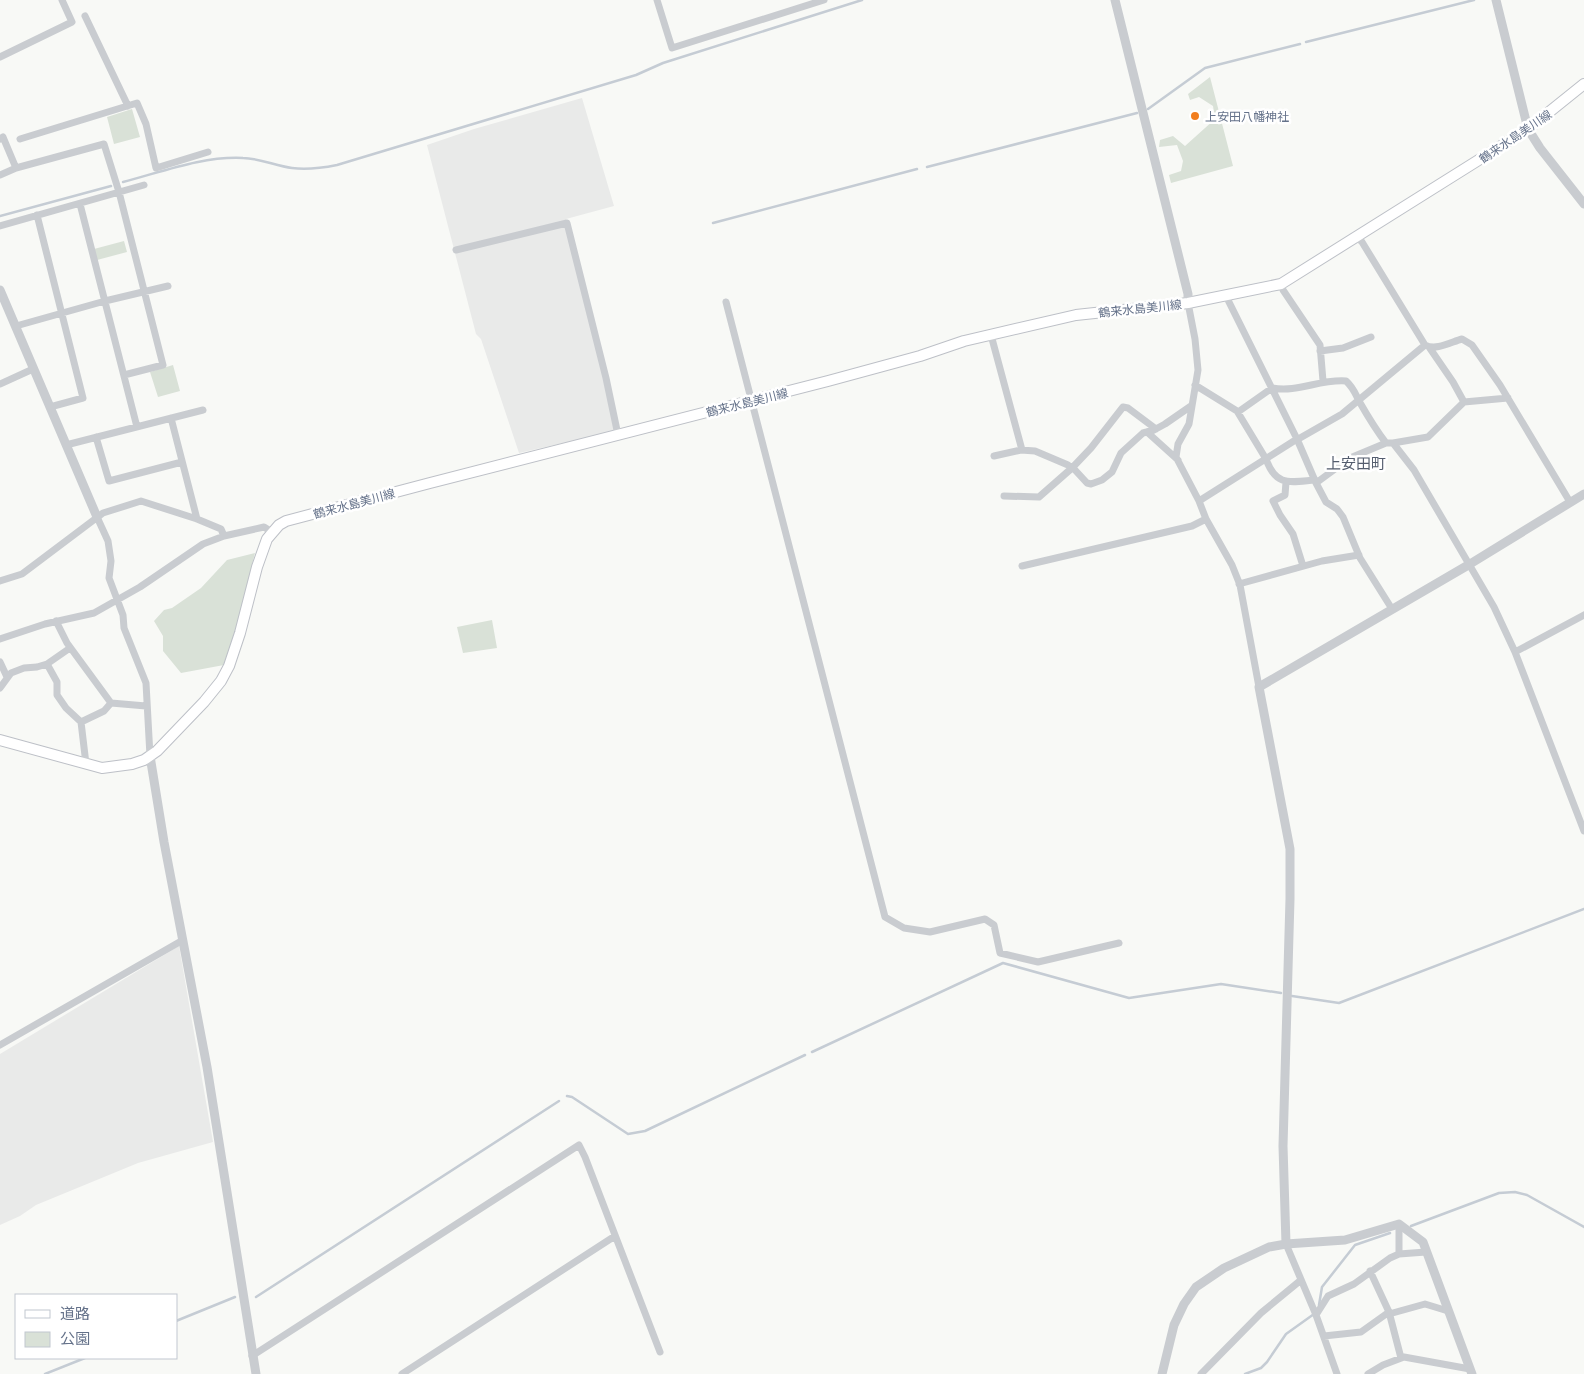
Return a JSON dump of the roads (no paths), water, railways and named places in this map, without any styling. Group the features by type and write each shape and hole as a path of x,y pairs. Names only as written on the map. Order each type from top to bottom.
{"main road":[{"name":"鶴来水島美川線","path":"272,532 279,525 305,516 751,401 920,356 964,341 1076,315 1188,303 1281,284 1528,129 1584,84"},
{"path":"0,740 102,768 132,764 150,756 197,709 221,681 229,666 240,633 267,538 272,532"}],"street":[{"path":"0,57 72,22 62,0"},
{"path":"657,0 672,48 824,0"},
{"path":"1115,0 1173,228 1188,294 1195,339 1198,370 1189,424 1178,444 1176,457 1232,565 1239,584 1290,849 1283,1146 1286,1244 1316,1315 1337,1374"},
{"path":"1496,0 1528,129 1540,148 1584,204"},
{"path":"85,16 128,106"},
{"path":"20,139 137,103 146,124 156,168 208,152"},
{"path":"0,139 3,137 16,168"},
{"path":"0,175 16,168 104,144 119,192 163,365 124,375"},
{"path":"0,226 144,186"},
{"path":"80,204 137,426"},
{"path":"37,216 83,398 50,407"},
{"path":"456,250 567,223 606,378 618,435"},
{"path":"1357,237 1362,242 1427,346 1453,382 1464,402"},
{"path":"1281,284 1283,290 1320,346 1323,381"},
{"path":"16,326 168,286"},
{"path":"0,290 108,541 111,561 109,578 123,615 124,628 146,683 150,756 208,1074 256,1374"},
{"path":"1226,296 1297,439 1315,482 1326,502 1337,509 1343,517 1359,556 1392,609"},
{"path":"726,302 885,917 904,928 930,932 985,919 994,925 1000,953 1038,962 1119,943"},
{"path":"991,335 1022,450"},
{"path":"1320,351 1343,348 1371,337"},
{"path":"1199,501 1297,439 1342,414 1358,399 1427,346 1439,346 1462,339 1472,345 1508,398 1570,502"},
{"path":"0,382 33,369"},
{"path":"1238,412 1272,388 1282,390 1295,389 1333,380 1346,381 1354,388 1358,399 1390,443 1414,470 1494,607 1515,652 1584,831"},
{"path":"1195,385 1238,412 1273,473 1281,481 1286,482 1315,482 1350,458 1390,443 1428,437 1464,402 1508,398"},
{"path":"994,456 1022,450 1035,451 1072,468 1087,483 1091,484 1102,480 1112,472 1121,454 1143,433 1156,429 1192,406"},
{"path":"1004,496 1039,497 1072,468 1095,443 1123,407 1128,408 1156,429"},
{"path":"66,445 203,410"},
{"path":"171,418 197,519"},
{"path":"1147,432 1178,460"},
{"path":"96,437 109,481 182,462"},
{"path":"1286,482 1285,495 1273,501 1293,534 1303,566"},
{"path":"1259,687 1470,564 1584,494"},
{"path":"0,581 22,574 103,513 141,501 197,519 221,529 224,536"},
{"path":"1022,566 1192,526 1206,518"},
{"path":"0,639 56,621 94,613 175,565 203,544 224,536 264,527 272,532"},
{"path":"1239,584 1322,561 1359,556"},
{"path":"1515,652 1584,615"},
{"path":"56,621 70,648 111,703 146,706"},
{"path":"0,688 7,677 24,668 47,664 70,648"},
{"path":"0,662 7,677"},
{"path":"47,664 57,682 57,695 66,708 81,722 86,764"},
{"path":"81,722 104,711 111,703"},
{"path":"0,1045 183,940"},
{"path":"252,1356 579,1145 660,1352"},
{"path":"1162,1374 1174,1325 1184,1304 1196,1287 1224,1268 1270,1247 1286,1244 1345,1240 1399,1224"},
{"path":"1399,1224 1423,1242 1471,1372"},
{"path":"1399,1224 1399,1254"},
{"path":"402,1374 615,1236"},
{"path":"1316,1315 1328,1296 1354,1284 1390,1258 1399,1254 1426,1252"},
{"path":"1370,1271 1389,1313 1401,1358"},
{"path":"1201,1374 1261,1313 1301,1280"},
{"path":"1324,1336 1361,1332 1389,1313 1425,1304 1448,1311"},
{"path":"1368,1374 1383,1365 1404,1357 1471,1372"}],"waterway":[{"path":"123,182 197,162 228,158 249,158 298,169 337,165 636,75 663,63 862,0"},
{"path":"1306,42 1474,0"},
{"path":"1148,109 1205,68 1300,44"},
{"path":"927,167 1137,113"},
{"path":"713,223 917,169"},
{"path":"0,216 111,186"},
{"path":"1292,996 1339,1003 1584,909"},
{"path":"812,1052 1003,963 1129,998 1221,984 1281,993"},
{"path":"567,1096 572,1097 628,1134 645,1131 805,1055"},
{"path":"256,1297 559,1101"},
{"path":"1411,1226 1499,1193 1515,1192 1527,1195 1584,1227"},
{"path":"1319,1305 1322,1287 1355,1245 1390,1233"},
{"path":"178,1320 235,1297"},
{"path":"1245,1374 1261,1368 1286,1334 1314,1314"},
{"path":"45,1374 82,1359"}],"place":[{"name":"上安田八幡神社","path":"1195,116"}],"district":[{"name":"上安田町","path":"1356,463"}]}
